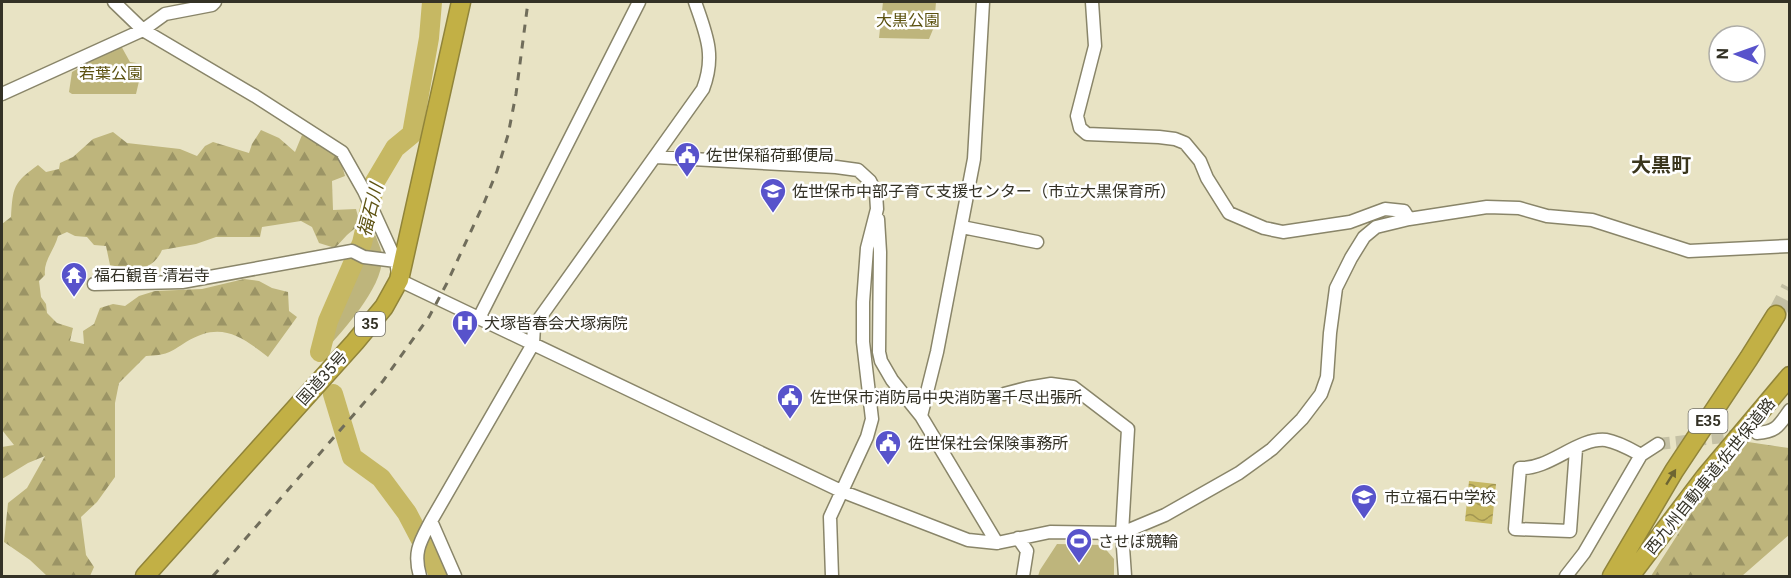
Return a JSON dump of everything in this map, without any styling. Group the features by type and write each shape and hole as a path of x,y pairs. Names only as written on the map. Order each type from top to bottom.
{"highway":[{"name":"国道35号","path":"145,576 355,342 384,307 399,280 461,2"},
{"name":"西九州自動車道;佐世保道路","path":"1612,576 1674,471 1776,315"},
{"name":"西九州自動車道;佐世保道路","path":"1630,576 1705,477 1790,376"},
{"path":"1597,576 1640,526"},
{"path":"1640,576 1658,540"}],"street":[{"path":"114,2 143,30 255,96 342,152 364,191 396,261 399,280 841,491 968,540 997,543 1050,532 1122,533 1165,515 1239,473 1272,449 1302,419 1321,394 1327,377 1329,333 1336,288 1364,237 1377,227 1409,219 1487,207 1519,208 1547,216 1592,220 1689,251 1790,246"},
{"path":"2,94 143,30 165,14 212,5 215,2"},
{"path":"479,318 639,2"},
{"path":"420,576 416,565 417,548 430,521 532,344 534,326 703,90 709,75 710,49 695,2"},
{"path":"921,416 937,352 974,159 983,2"},
{"path":"1092,2 1095,46 1077,116 1080,128 1087,134 1159,137 1185,143 1200,161 1207,178 1229,213 1264,228 1283,232 1341,224 1385,209 1404,211 1409,219"},
{"path":"656,157 836,167 858,170 870,181 876,193 880,252 879,352 881,361 892,380 921,416 997,543"},
{"path":"832,576 830,517 867,437 872,419 863,342 863,302 867,248 877,209"},
{"path":"962,227 1037,243"},
{"path":"94,284 182,282 352,251 364,257 396,261"},
{"path":"1004,394 1051,384 1073,387 1128,429 1122,533 1125,576"},
{"path":"1757,433 1777,428 1790,410"},
{"path":"1576,449 1570,531 1515,529 1520,468 1537,466 1590,442 1604,440 1619,444 1641,455"},
{"path":"1566,576 1584,553 1641,455 1658,444"},
{"path":"430,521 455,576"},
{"path":"1018,538 1027,551 1023,576"}],"green space":[{"name":"大黒公園","path":"883,2 936,2 934,27 929,39 879,38"},
{"name":"若葉公園","path":"120,44 130,62 143,64 136,94 72,94 69,92 72,72"},
{"path":"261,130 279,138 295,152 302,135 314,139 339,155 345,176 332,181 333,210 356,209 360,224 335,248 319,243 312,227 301,221 262,227 260,237 216,237 196,244 162,250 153,263 133,269 110,265 106,246 94,245 87,237 75,236 67,232 58,236 47,260 45,275 39,281 41,297 46,304 47,313 57,323 73,328 70,341 84,344 83,331 94,324 100,308 113,304 125,306 139,296 155,291 202,289 244,279 259,281 272,288 288,292 289,311 297,317 268,357 239,337 229,333 209,332 168,353 146,356 119,383 115,403 115,477 97,502 81,517 86,555 94,567 90,576 47,576 30,560 4,542 8,503 27,488 45,456 28,463 2,479 2,447 14,445 2,430 2,224 11,217 16,186 38,165 46,172 59,169 60,163 73,157 93,139 113,132 127,143 180,149 197,156 205,146 213,142 249,153"},
{"path":"371,231 376,236 382,254 381,268 376,281 361,307 324,352 321,348"},
{"path":"1748,442 1789,448 1789,535 1742,576 1651,576 1694,509"},
{"name":"させぼ競輪","path":"1057,544 1102,545 1114,559 1114,576 1038,576"}],"water":[{"path":"1469,481 1496,484 1492,524 1465,521"}],"waterway":[{"name":"福石川","path":"320,352 328,321 362,243 372,200 373,185 395,148 412,134 429,38 432,2"},
{"name":"福石川","path":"333,394 352,457 381,478 407,513 440,576"}],"tunnel":[{"path":"1776,315 1790,288"},
{"path":"1658,444 1743,435"}],"railway":[{"path":"213,576 383,381 429,317 447,283 497,171 508,135 516,94 528,2"}],"place":[{"name":"佐世保稲荷郵便局","path":"687,178"},
{"name":"佐世保市中部子育て支援センター（市立大黒保育所）","path":"773,214"},
{"name":"福石観音 清岩寺","path":"74,298"},
{"name":"犬塚皆春会犬塚病院","path":"465,346"},
{"name":"佐世保市消防局中央消防署千尽出張所","path":"790,420"},
{"name":"佐世保社会保険事務所","path":"888,466"},
{"name":"市立福石中学校","path":"1364,520"},
{"name":"させぼ競輪","path":"1079,564"}],"district":[{"name":"大黒町","path":"1661,165"}]}
